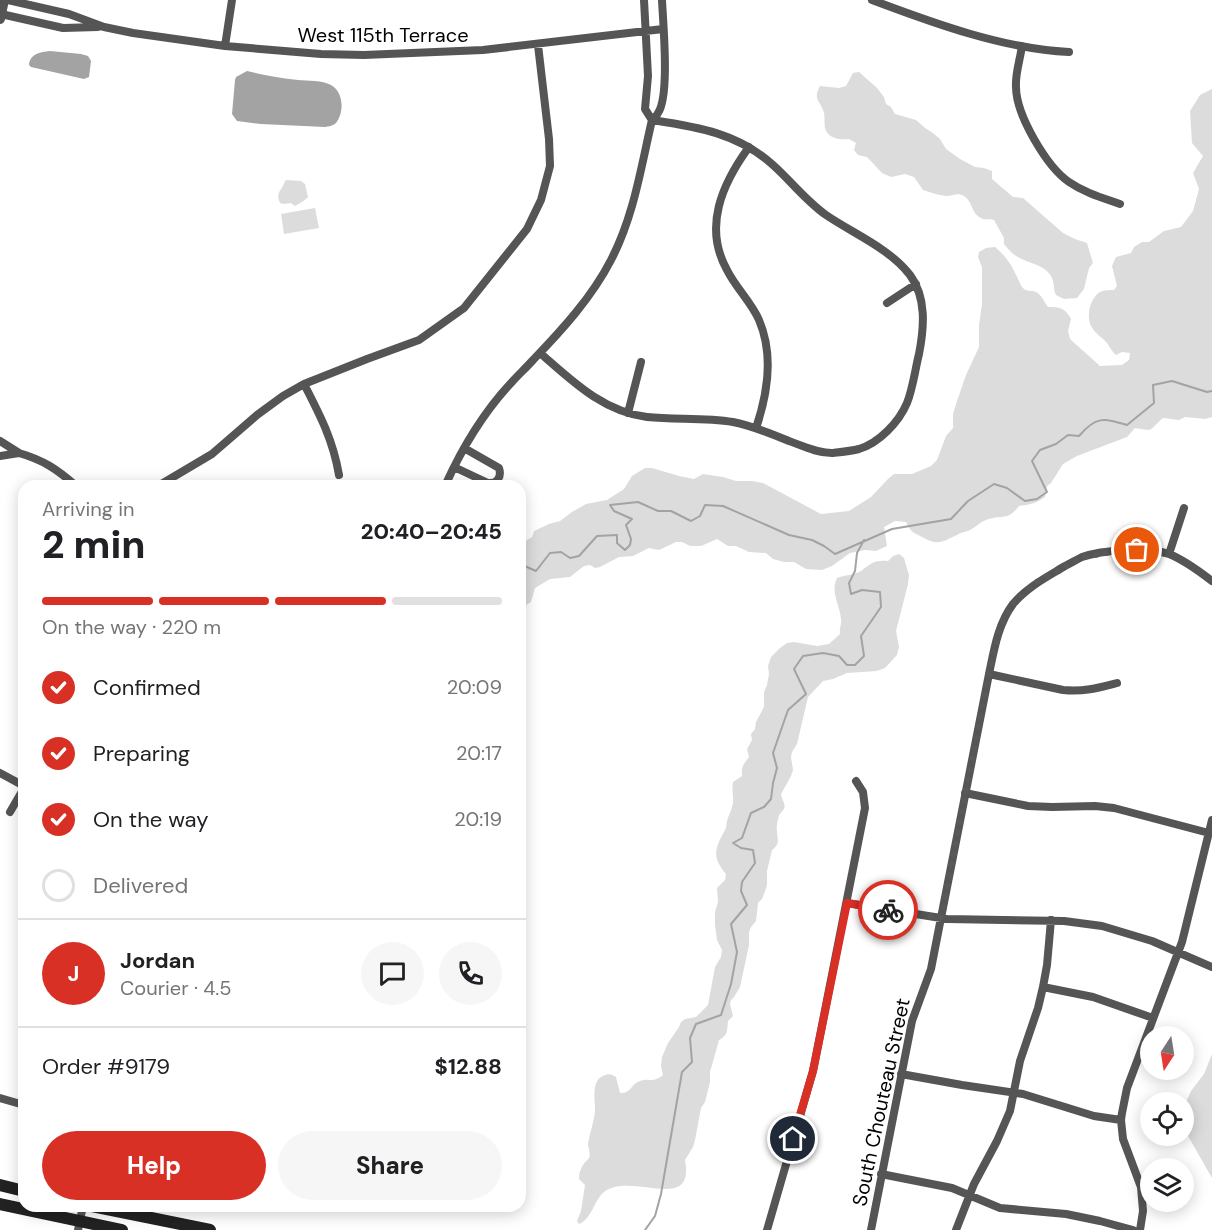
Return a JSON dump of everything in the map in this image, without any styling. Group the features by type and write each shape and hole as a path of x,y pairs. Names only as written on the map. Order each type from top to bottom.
{"main road":[{"path":"0,1185 18,1190"},
{"path":"0,1204 18,1209"},
{"path":"29,1212 79,1226 122,1230"},
{"path":"122,1212 210,1230"}],"street":[{"path":"1,17 6,0"},
{"name":"West 115th Terrace","path":"6,0 69,14 104,27 180,41 297,52 364,55 445,53 538,45 663,29"},
{"path":"225,46 232,0"},
{"path":"540,353 584,391 628,413 656,417 710,418 756,428 805,447 830,453 861,449 877,440 900,416 907,402 923,326 921,301 916,284 902,265 889,254 820,211 772,164 749,147 712,131 652,120 645,109 648,76 645,0"},
{"path":"448,480 487,411 584,302 611,260 630,214 652,120 659,112 663,94 665,69 662,0"},
{"path":"872,0 948,26 1022,46 1069,52"},
{"name":"West 115th Terrace","path":"1,17 63,27 104,27"},
{"path":"178,480 283,396 304,384 419,340 464,308 526,229 541,200 550,166 538,45"},
{"path":"1022,46 1017,74 1017,99 1023,118 1048,161 1061,176 1079,189 1120,204"},
{"path":"749,147 734,169 723,192 718,206 716,225 718,247 726,269 752,306 760,322 768,355 768,383 756,428"},
{"path":"887,303 916,284"},
{"path":"628,413 641,362"},
{"path":"304,384 335,453 339,475"},
{"path":"0,441 18,453 51,466 68,480"},
{"path":"464,448 499,468 501,472 498,480"},
{"path":"0,456 18,453"},
{"path":"454,467 482,480"},
{"path":"1168,554 1184,508"},
{"name":"South Chouteau Street","path":"871,1230 912,1021 931,969 1000,628 1013,604 1037,582 1082,557 1112,552 1152,551 1168,554 1198,570 1212,581"},
{"path":"989,674 1074,691 1091,690 1118,682"},
{"path":"0,773 18,784"},
{"path":"766,1230 813,1071 847,903 865,808 863,792 856,781"},
{"path":"965,793 1038,807 1114,808 1209,833"},
{"path":"10,812 18,798"},
{"path":"1140,1230 1143,1210 1141,1187 1123,1139 1121,1119 1127,1088 1178,953 1212,820"},
{"path":"847,903 941,918 1051,920 1102,926 1152,941 1212,967"},
{"path":"956,1230 974,1184 1010,1111 1020,1061 1043,987 1051,920"},
{"path":"1043,987 1093,997 1153,1018"},
{"path":"901,1074 1026,1094 1094,1116 1121,1119"},
{"path":"0,1098 18,1103"},
{"path":"881,1174 952,1188 1000,1208 1066,1214 1133,1230"}],"shaded area":[{"path":"50,51 88,56 91,61 89,77 84,79 29,65 33,56"},
{"path":"247,71 327,83 338,91 341,100 341,114 334,125 325,127 237,121 232,114 235,80"},
{"path":"859,72 877,88 895,114 916,120 940,139 946,149 960,159 975,167 992,171 992,179 1013,197 1023,198 1063,233 1087,243 1093,263 1089,268 1084,289 1077,298 1064,299 1056,295 1048,272 1012,253 1004,244 1004,238 994,220 978,216 964,196 957,194 946,196 923,190 914,177 905,174 891,177 882,173 867,157 858,155 854,150 856,143 849,139 832,137 827,132 824,113 817,98 820,86 839,88 846,86 853,73"},
{"path":"1212,89 1212,417 1205,419 1185,417 1179,420 1163,418 1149,430 1135,428 1127,437 1077,456 1063,464 1047,486 1045,497 1042,499 1019,506 1007,516 984,521 944,541 927,540 912,531 906,522 895,521 884,527 887,546 876,551 865,550 850,553 822,570 806,569 794,562 773,559 766,553 749,552 736,546 728,546 717,539 701,546 676,542 659,550 649,548 633,556 619,557 600,567 584,566 570,577 550,579 535,588 531,602 526,605 526,541 532,537 534,531 560,521 586,504 607,500 624,489 632,476 645,468 694,479 703,474 736,481 763,483 821,514 849,511 871,497 894,474 912,474 931,466 937,460 946,436 953,428 953,414 957,401 979,347 982,267 978,257 979,252 986,248 995,247 1002,253 1024,289 1038,293 1048,307 1059,308 1067,312 1071,319 1068,331 1070,339 1100,366 1122,365 1129,360 1130,353 1122,352 1116,355 1091,326 1090,308 1094,298 1100,292 1114,290 1117,286 1112,266 1116,257 1131,253 1134,247 1142,242 1149,242 1164,231 1181,227 1193,211 1199,189 1193,173 1203,156 1192,143 1190,111 1200,95"},
{"path":"287,180 301,181 305,184 308,197 295,206 291,203 280,203 278,196"},
{"path":"315,208 319,228 284,234 281,214"},
{"path":"899,554 904,558 909,575 896,631 899,647 897,655 885,668 877,671 847,673 823,681 808,697 797,744 792,752 793,770 781,794 785,807 779,815 778,841 772,850 767,871 767,885 758,903 756,921 749,932 749,945 740,987 730,1004 733,1016 728,1021 726,1034 719,1040 695,1140 685,1160 685,1176 680,1185 671,1189 629,1186 616,1187 604,1192 587,1218 579,1224 577,1221 585,1185 579,1179 579,1175 590,1156 588,1144 595,1111 594,1091 599,1078 608,1074 613,1075 616,1077 620,1093 624,1093 640,1081 659,1078 663,1075 662,1057 681,1022 696,1017 708,1005 715,967 722,950 717,940 715,925 717,888 725,880 726,874 718,862 716,852 733,804 733,782 742,776 742,767 749,757 747,749 752,740 751,734 764,707 764,692 771,657 787,643 817,646 829,644 840,634 841,619 835,593 837,578 859,572 876,562 888,561"},
{"path":"1212,1054 1212,1178 1194,1146 1194,1092 1191,1092 1204,1074"}],"waterway":[{"path":"526,567 536,571 550,553 561,552 570,558 579,556 597,536 617,535 617,543 625,550 630,545 631,539 626,525 632,519 614,511 610,505 638,502 658,511 671,511 691,521 700,516 705,505 723,506 789,535 812,540 835,554 892,529 951,519 968,501 994,484 1007,488 1025,501 1037,499 1047,492 1032,461 1040,450 1056,444 1068,435 1079,436 1090,425 1100,420 1127,425 1154,403 1153,385 1172,381 1207,392 1212,391"},
{"path":"645,1230 655,1216 661,1194 682,1072 692,1062 690,1038 696,1024 721,1015 731,984 737,952 731,924 747,905 741,891 742,882 755,863 753,850 741,848 733,843 742,838 751,813 764,807 771,799 777,768 773,753 788,710 806,694 794,669 803,656 823,653 839,656 847,665 855,665 864,656 861,636 881,607 880,592 862,590 851,594 849,583 855,571 857,553 864,540"}],"way so far":[{"path":"888,910 941,918 989,674 1000,628 1013,604 1037,582 1082,557 1137,550"}],"route":[{"path":"793,1139 813,1071 847,903 888,910"}]}
